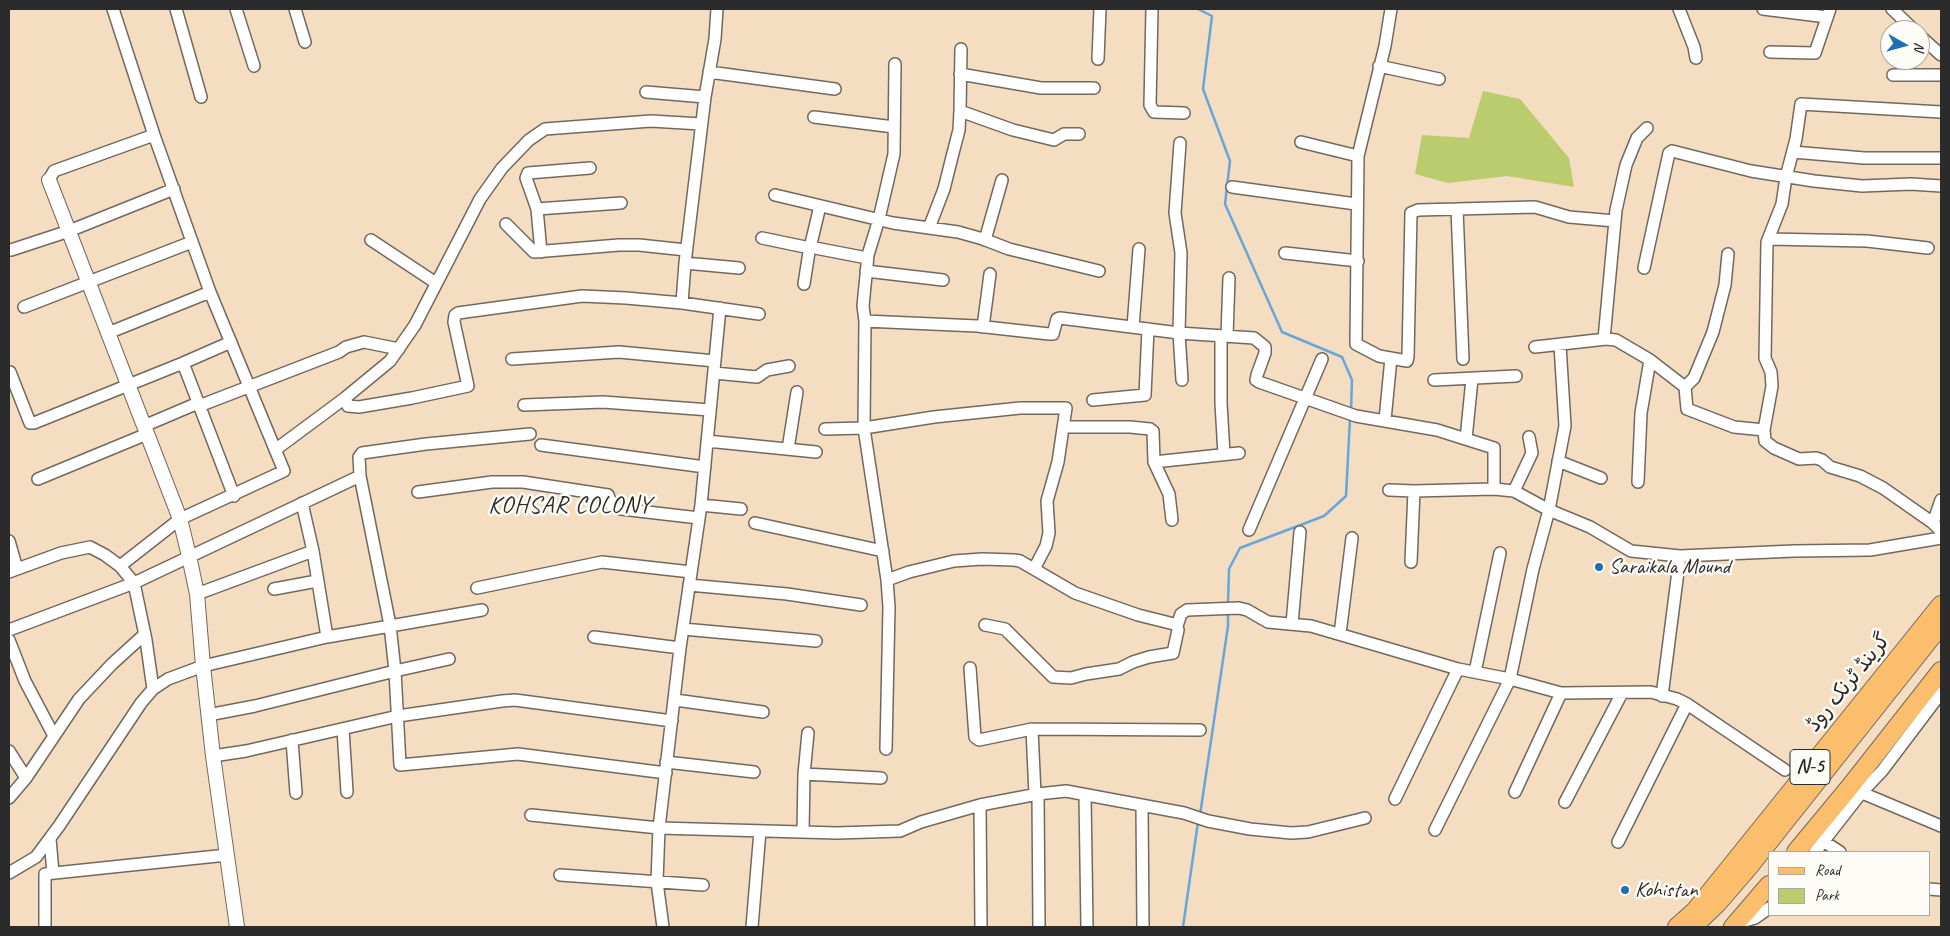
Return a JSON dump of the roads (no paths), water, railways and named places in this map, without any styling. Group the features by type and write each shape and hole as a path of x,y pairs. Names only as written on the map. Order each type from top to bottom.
{"highway":[{"path":"1692,927 1717,903 1748,867 1941,624"},
{"path":"1775,851 1941,643"},
{"path":"1710,927 1736,901 1768,860"}],"main road":[{"name":"گرینڈ ٹرنک روڈ","path":"1677,927 1695,911 1941,605"},
{"name":"N-5","path":"1797,851 1856,790 1941,671"},
{"path":"1735,926 1768,886"}],"street":[{"path":"113,9 154,135 210,292 284,471 234,496 180,519 120,566"},
{"path":"176,9 201,97"},
{"path":"236,9 254,66"},
{"path":"295,9 305,42"},
{"path":"682,303 686,250 701,124 715,39 717,9"},
{"path":"1098,59 1100,9"},
{"path":"1152,9 1150,105 1154,112 1184,112"},
{"path":"1391,9 1358,156 1356,344 1380,356 1407,361 1411,213 1418,210 1535,207 1568,216 1614,221"},
{"path":"1679,9 1694,47 1696,58"},
{"path":"1763,9 1828,13 1815,53 1770,52"},
{"path":"1892,9 1904,20"},
{"path":"1930,45 1941,55"},
{"path":"929,228 944,189 959,130 961,50"},
{"path":"886,749 888,580 864,428 865,321 863,306 867,258 879,219 894,154 895,64"},
{"path":"1379,66 1438,79"},
{"path":"709,72 835,89"},
{"path":"960,74 1041,88 1094,88"},
{"path":"1893,75 1941,75"},
{"path":"646,92 705,97"},
{"path":"1941,112 1801,104 1782,204 1768,239 1765,358 1771,372 1772,386 1764,430 1765,441 1774,448 1799,459 1816,458 1822,460 1830,467 1860,476 1883,488 1932,522 1941,531"},
{"path":"960,111 1013,130 1054,140 1064,134 1079,134"},
{"path":"814,117 894,127"},
{"path":"275,450 345,398 390,361 415,325 480,199 502,168 529,140 545,129 651,121 701,124"},
{"path":"1604,339 1614,221 1626,166 1636,138 1647,128"},
{"path":"154,135 54,171 49,180 180,519 197,594 202,666 237,927"},
{"path":"1180,142 1175,213 1181,253 1179,332 1182,380"},
{"path":"1301,142 1358,156"},
{"path":"1644,268 1669,153 1672,151 1786,177 1852,185 1911,184 1941,186"},
{"path":"1793,152 1864,158 1941,158"},
{"path":"541,252 537,209 526,178 528,173 590,168"},
{"path":"985,240 1002,180"},
{"path":"1232,187 1356,204"},
{"path":"11,250 70,231 174,189"},
{"path":"775,195 893,223 958,232 1009,249 1099,271"},
{"path":"537,209 621,203"},
{"path":"804,284 820,206"},
{"path":"1457,209 1463,359"},
{"path":"506,224 534,252 620,245 686,250"},
{"path":"762,238 867,258"},
{"path":"1768,239 1867,241 1928,248"},
{"path":"370,240 436,284"},
{"path":"24,308 192,242"},
{"path":"1133,327 1139,250"},
{"path":"1285,253 1358,261"},
{"path":"1685,387 1694,378 1713,332 1725,284 1728,254"},
{"path":"685,263 739,268"},
{"path":"866,271 943,280"},
{"path":"984,327 990,274"},
{"path":"1224,454 1222,403 1224,336 1229,278"},
{"path":"108,333 210,292"},
{"path":"345,398 348,406 359,406 412,398 468,386 454,322 455,314 458,312 582,296 682,303 759,314"},
{"path":"664,927 657,882 659,828 680,648 701,505 720,308"},
{"path":"865,321 984,327 1053,334 1057,319 1060,318 1148,329 1254,338 1265,347 1265,353 1256,380 1356,416 1437,430 1494,448 1494,489"},
{"path":"1093,400 1145,395 1148,329"},
{"path":"1535,347 1604,339 1616,340 1650,360 1685,387 1687,409 1734,427 1764,430"},
{"path":"10,372 30,423 34,423 230,342"},
{"path":"38,479 199,404 339,352 346,347 364,342 399,349"},
{"path":"1434,830 1510,679 1533,569 1549,510 1565,426 1560,345"},
{"path":"512,359 619,352 715,367 757,377 766,370 788,366"},
{"path":"1385,420 1391,358"},
{"path":"1249,530 1322,359"},
{"path":"1638,482 1641,413 1650,360"},
{"path":"183,363 234,496"},
{"path":"1434,380 1516,376"},
{"path":"1466,439 1472,378"},
{"path":"788,449 797,392"},
{"path":"524,405 603,402 710,410"},
{"path":"825,429 864,428 934,417 1020,408 1066,408 1058,462 1047,501 1049,533 1046,546 1034,569"},
{"path":"1064,427 1130,427 1153,431 1154,462 1169,494 1172,520"},
{"path":"530,434 426,444 362,453 359,457 360,476 390,625 395,671 400,766 518,754 666,767 754,772"},
{"path":"1514,491 1532,453 1529,437"},
{"path":"707,441 816,452"},
{"path":"541,444 705,467"},
{"path":"1154,462 1239,453"},
{"path":"1558,461 1600,478"},
{"path":"9,630 134,583 360,476"},
{"path":"418,492 492,482 523,482 608,495 612,506 621,509 699,518"},
{"path":"1389,490 1494,489 1514,491 1549,510 1590,527 1631,551 1680,556 1870,550 1941,538"},
{"path":"1411,562 1414,491"},
{"path":"1932,522 1941,500"},
{"path":"302,503 327,637"},
{"path":"701,505 742,509"},
{"path":"755,522 883,551"},
{"path":"1292,624 1300,532"},
{"path":"1340,634 1352,538"},
{"path":"9,541 13,571 61,553 90,547 120,566 134,583 153,689"},
{"path":"197,594 312,551"},
{"path":"1475,672 1500,553"},
{"path":"1662,696 1680,556"},
{"path":"888,580 909,572 954,561 982,559 1014,560 1020,561 1075,593 1177,626"},
{"path":"476,588 602,562 692,572"},
{"path":"274,589 317,581"},
{"path":"689,585 787,594 861,605"},
{"path":"985,625 1005,629 1053,677 1071,678 1119,669 1149,657 1173,653 1177,626 1181,614 1187,610 1195,608 1239,608 1247,610 1268,622 1311,626 1458,669 1510,679 1560,694 1651,692 1687,704 1784,770"},
{"path":"9,873 36,857 141,703 153,689 168,679 202,666 327,637 482,610"},
{"path":"683,629 816,641"},
{"path":"9,798 26,778 79,699 144,634"},
{"path":"594,638 680,648"},
{"path":"9,640 25,681 54,736"},
{"path":"208,715 255,706 395,671 449,660"},
{"path":"970,668 975,737 979,740 1032,729 1200,730"},
{"path":"1395,799 1458,669"},
{"path":"1565,802 1622,693"},
{"path":"1816,851 1856,790 1882,771 1941,693"},
{"path":"1515,792 1560,694"},
{"path":"213,756 398,716 515,700 672,721"},
{"path":"675,700 763,712"},
{"path":"1618,842 1687,704"},
{"path":"344,729 347,792"},
{"path":"1032,729 1037,794 1040,927"},
{"path":"803,832 804,774 808,733"},
{"path":"292,740 296,793"},
{"path":"9,751 26,778"},
{"path":"804,774 881,778"},
{"path":"1856,790 1941,826"},
{"path":"531,815 659,828 803,832 900,832 921,822 980,805 1037,794 1066,791 1184,812 1208,821 1234,826 1290,833 1308,832 1365,818"},
{"path":"1085,795 1088,927"},
{"path":"980,805 980,927"},
{"path":"1142,806 1143,927"},
{"path":"752,927 760,831"},
{"path":"50,839 53,873"},
{"path":"1823,841 1838,851"},
{"path":"45,927 45,874 227,855"},
{"path":"560,875 703,885"},
{"path":"1735,926 1755,918 1768,909"}],"waterway":[{"path":"1198,9 1212,16 1203,89 1230,161 1225,204 1282,332 1342,357 1352,380 1351,410"},
{"path":"1228,604 1229,569 1240,548 1324,516 1346,496 1350,418"},
{"path":"1200,815 1228,626 1228,612"},
{"path":"1183,927 1198,822"}],"place":[{"name":"Saraikala Mound","path":"1599,567"},
{"name":"Kohistan","path":"1625,890"}],"district":[{"name":"KOHSAR COLONY","path":"570,506"}]}
